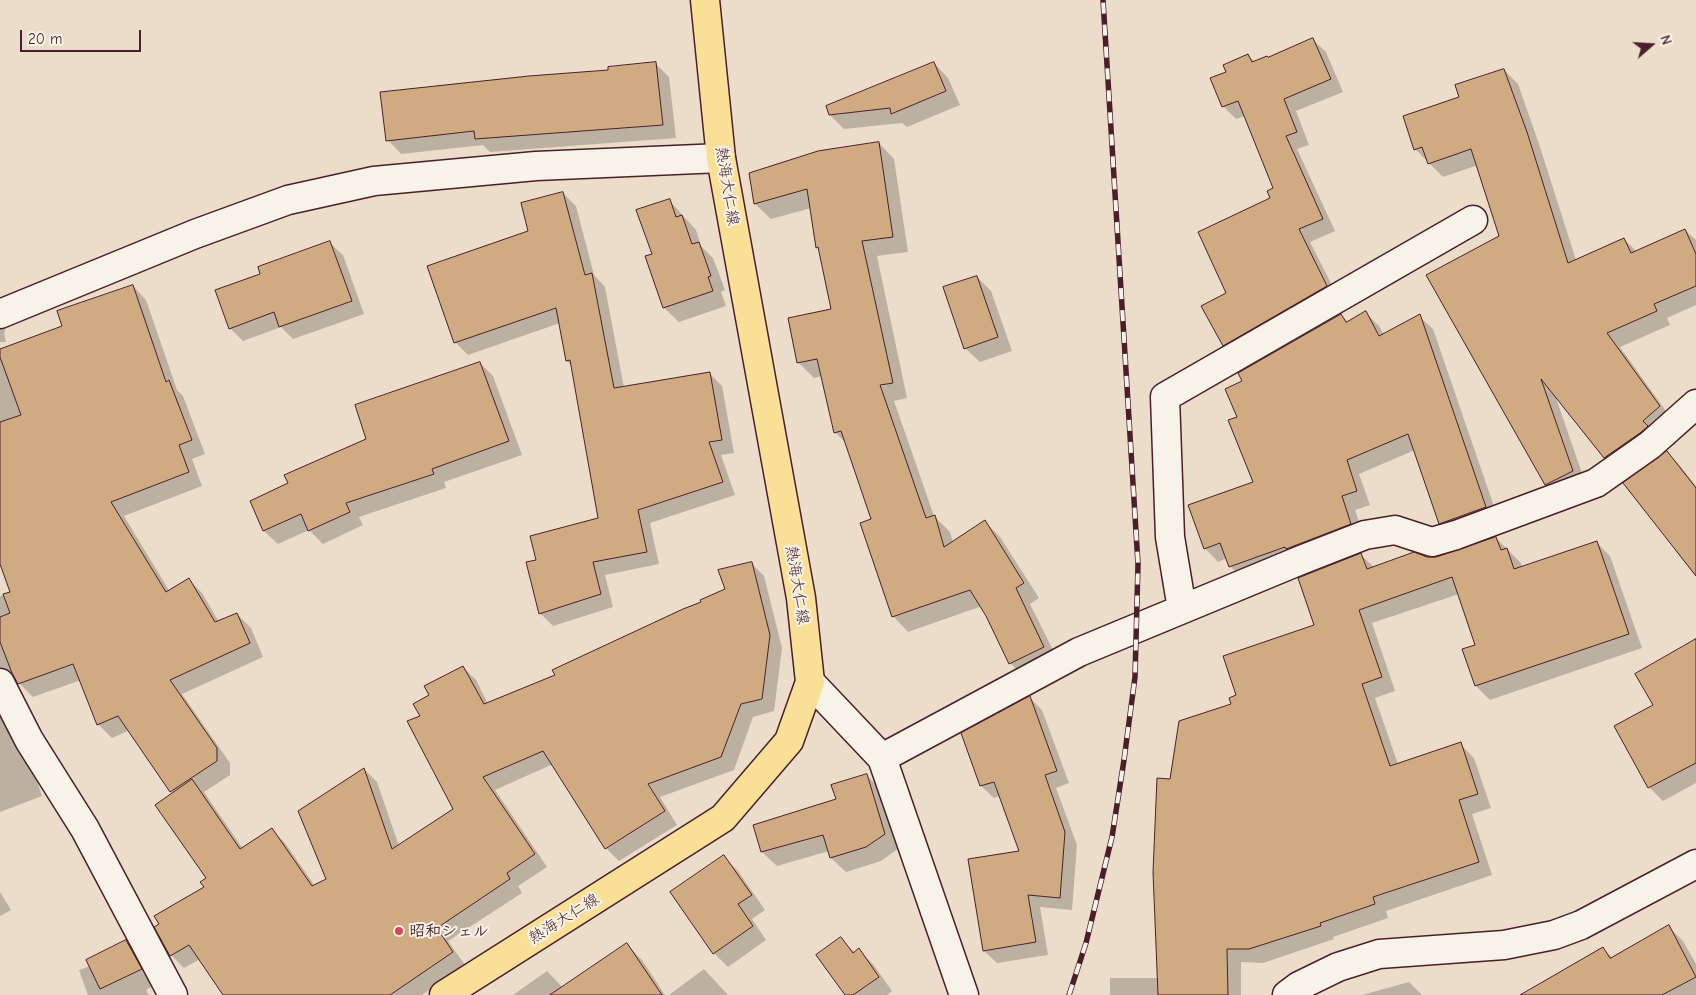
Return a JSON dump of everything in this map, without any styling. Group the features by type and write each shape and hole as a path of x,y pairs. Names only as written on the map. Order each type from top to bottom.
{"main road":[{"name":"熱海大仁線","path":"444,995 723,818 789,740 810,682 801,598 721,158 705,0"}],"street":[{"path":"0,314 195,234 288,200 374,181 536,166 721,158"},
{"path":"1182,609 1170,537 1165,397 1473,220"},
{"path":"882,758 1079,652 1365,535 1395,530 1432,542 1456,535 1596,483 1650,445 1696,404"},
{"path":"810,682 882,758 964,995"},
{"path":"0,683 29,740 85,829 174,995"},
{"path":"1287,995 1299,986 1338,967 1379,954 1504,945 1554,935 1581,925 1696,864"}],"building":[{"path":"1313,38 1331,79 1284,99 1297,132 1286,136 1323,219 1299,229 1327,286 1223,346 1201,306 1226,293 1198,232 1270,198 1267,191 1273,188 1238,101 1222,107 1210,78 1226,72 1223,65 1248,54 1252,62"},
{"path":"656,62 663,125 475,139 474,131 386,141 380,92 529,76 608,70 608,67"},
{"path":"934,62 946,91 891,114 890,108 829,115 826,106"},
{"path":"1504,69 1527,132 1568,263 1624,238 1631,253 1685,229 1696,254 1696,286 1654,304 1657,311 1607,333 1660,406 1643,421 1648,426 1640,433 1604,458 1541,379 1573,471 1545,485 1426,275 1499,236 1471,149 1428,164 1422,147 1414,150 1403,116 1459,97 1455,85"},
{"path":"879,142 893,237 862,241 893,383 880,385 926,518 935,515 944,547 985,520 1024,583 1016,588 1044,647 1009,664 986,616 970,590 892,617 860,523 871,519 841,431 834,433 817,359 797,363 788,318 831,309 818,247 816,248 807,189 754,204 749,173 818,151"},
{"path":"563,192 585,275 592,273 614,388 710,372 722,440 709,442 723,482 638,510 647,552 593,562 601,594 539,614 526,562 536,560 530,536 598,518 570,360 566,361 556,308 454,343 427,266 528,231 521,203"},
{"path":"670,199 676,217 682,215 692,244 699,242 711,276 708,277 713,291 663,308 645,256 652,254 636,210"},
{"path":"330,241 352,301 279,327 274,312 229,329 215,290 260,274 258,267"},
{"path":"977,276 998,337 964,349 943,287"},
{"path":"133,285 166,382 169,380 192,440 179,445 189,472 111,502 166,592 189,578 215,622 237,613 250,643 170,680 217,748 217,761 170,792 118,716 97,725 73,664 18,684 0,642 0,617 10,613 3,594 10,592 0,564 0,422 21,415 0,357 0,349 62,326 57,311"},
{"path":"1366,311 1379,336 1420,314 1486,507 1439,524 1408,434 1347,460 1357,491 1342,496 1351,524 1286,549 1285,547 1229,567 1220,543 1204,549 1188,505 1253,482 1228,420 1237,417 1225,389 1242,381 1238,373 1341,314 1346,322"},
{"path":"480,362 509,441 432,469 434,474 346,503 350,512 308,531 301,514 263,531 250,501 288,483 284,475 366,439 355,405"},
{"path":"1667,451 1696,488 1696,576 1623,483"},
{"path":"1496,537 1501,550 1507,548 1514,569 1597,541 1629,634 1475,686 1462,649 1475,645 1452,577 1359,610 1382,677 1362,684 1390,766 1461,742 1478,794 1459,800 1479,862 1373,897 1375,904 1320,923 1321,926 1249,949 1227,949 1228,995 1158,995 1153,872 1157,778 1170,779 1179,721 1231,704 1229,698 1236,695 1223,656 1314,625 1298,578 1361,553 1367,569 1414,552 1427,557 1436,557"},
{"path":"752,562 770,635 762,699 741,704 721,757 648,784 665,811 605,849 543,751 483,777 535,854 507,873 510,879 437,928 453,952 390,995 223,995 189,945 170,956 154,927 159,924 154,916 204,887 200,882 206,878 155,805 192,779 240,849 272,828 312,886 326,879 298,811 364,768 392,849 453,809 407,721 420,716 413,704 429,695 424,686 463,666 484,704 555,675 552,670 701,602 700,600 725,589 718,570"},
{"path":"1696,639 1696,763 1648,788 1614,726 1653,705 1635,674"},
{"path":"1030,696 1057,771 1045,775 1065,832 1060,898 1028,895 1036,942 983,951 968,859 1019,851 994,782 980,786 961,733"},
{"path":"867,774 885,834 866,847 830,858 823,835 761,852 753,825 836,799 831,785"},
{"path":"724,855 752,895 738,904 753,926 713,954 670,892"},
{"path":"1669,925 1696,977 1662,995 1520,995 1603,947 1610,958"},
{"path":"841,937 853,953 859,948 879,977 853,995 845,995 816,955"},
{"path":"126,940 142,969 100,989 86,960"},
{"path":"627,943 662,995 550,995"}],"railway":[{"path":"1069,995 1086,943 1112,837 1135,677 1138,564 1103,0"}],"place":[{"name":"昭和シェル","path":"399,931"}]}
